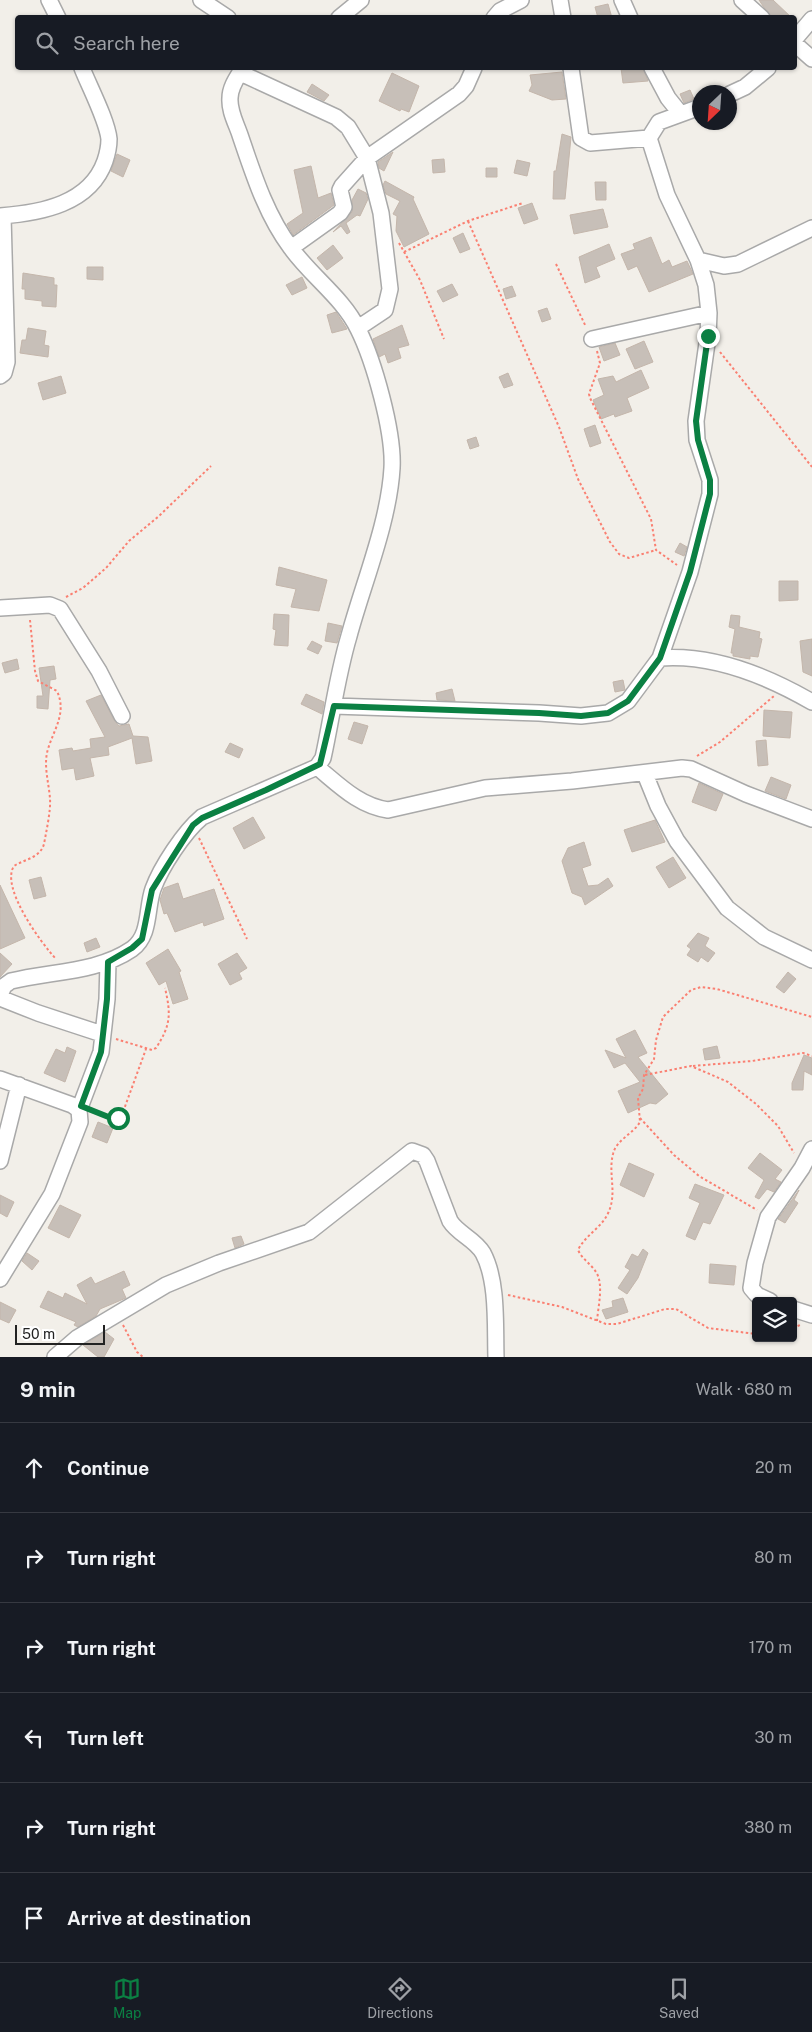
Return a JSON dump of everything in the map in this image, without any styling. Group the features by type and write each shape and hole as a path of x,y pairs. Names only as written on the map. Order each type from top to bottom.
{"street":[{"path":"49,0 56,15"},
{"path":"201,0 224,15"},
{"path":"343,15 361,0"},
{"path":"496,15 500,10 520,0"},
{"path":"560,0 562,15"},
{"path":"622,0 629,15"},
{"path":"742,0 759,15"},
{"path":"797,38 812,19"},
{"path":"797,45 812,59"},
{"path":"0,376 4,373 7,362 1,216 62,204 82,194 100,176 107,154 109,139 83,70"},
{"path":"102,1034 38,1013 0,996 4,986 10,981 108,962 132,948 142,939 152,890 193,825 202,818 317,767 323,758 342,664 367,581 390,486 392,467 382,402 373,368 358,328 344,308 291,248 275,222 257,183 231,110 232,85 240,70"},
{"path":"241,70 258,82 336,117 348,127 367,158 381,213 390,289 385,310 358,328"},
{"path":"291,248 340,213 344,207 340,190 367,158 459,94 466,86 473,70"},
{"path":"570,70 581,138 590,143 649,138"},
{"path":"653,70 668,98 680,113"},
{"path":"737,91 745,87 766,70"},
{"path":"334,706 581,716 608,713 628,701 660,658 690,572 710,494 710,480 698,440 696,421 708,336 709,314 706,285 698,260 667,195 649,138 658,122 692,109"},
{"path":"698,260 724,266 738,264 812,228"},
{"path":"592,339 709,314"},
{"path":"0,608 50,605 60,608 99,671 122,716"},
{"path":"660,658 678,657 706,660 785,686 812,702"},
{"path":"317,767 359,801 372,808 388,810 485,788 691,769 812,820"},
{"path":"644,774 658,806 677,841 727,908 764,937 812,960"},
{"path":"0,1280 6,1255 52,1194 80,1122 80,1108 101,1052 107,999 108,962"},
{"path":"0,1079 80,1108"},
{"path":"0,1161 19,1085"},
{"path":"761,1297 751,1288 751,1280 768,1217 802,1168 812,1149"},
{"path":"55,1357 77,1338 166,1284 219,1262 309,1232 412,1151 423,1155 427,1161 455,1230 475,1243 483,1253 494,1294 496,1357"},
{"path":"797,1310 812,1316"}],"path":[{"path":"404,252 468,221 523,203"},
{"path":"468,221 559,427 578,479 610,542 619,554 629,558 656,550"},
{"path":"396,239 420,280 444,339"},
{"path":"556,264 592,339 600,363 589,394 650,519 656,550 690,572"},
{"path":"708,336 812,467"},
{"path":"50,605 83,588 95,578 129,541 159,516 211,466"},
{"path":"7,873 13,866 37,855 44,843 50,801 46,759 59,722 61,703 57,692 38,680 35,671 28,607"},
{"path":"691,769 701,752 720,742 785,686"},
{"path":"193,825 247,939"},
{"path":"25,926 67,970"},
{"path":"597,1321 600,1282 597,1272 578,1250 586,1237 603,1223 609,1211 614,1184 613,1153 617,1146 637,1126 640,1118 638,1098 643,1089 644,1075 654,1059 656,1040 663,1017 691,990 701,987 717,989 812,1017"},
{"path":"102,1034 146,1048 156,1048 169,1021 170,1012 165,988"},
{"path":"80,1108 111,1118 118,1118 123,1112 146,1048"},
{"path":"644,1075 691,1066 752,1061 803,1053 812,1056"},
{"path":"691,1066 728,1082 756,1104 778,1126 790,1143 802,1168"},
{"path":"640,1118 674,1155 699,1176 768,1217"},
{"path":"494,1294 518,1296 562,1307 606,1324 617,1324 665,1309 676,1309 708,1328 752,1334"},
{"path":"117,1314 137,1352 143,1357"}],"building":[{"path":"759,0 773,0 789,15 769,15"},
{"path":"608,4 611,15 597,15 595,7"},
{"path":"621,70 644,70 648,81 623,83"},
{"path":"562,72 566,99 552,100 529,91 532,85 530,75"},
{"path":"392,73 419,86 409,112 401,109 400,111 379,101"},
{"path":"312,84 329,95 324,101 307,92"},
{"path":"690,90 692,100 684,103 680,94"},
{"path":"562,134 571,137 565,199 553,199 554,171 556,171"},
{"path":"393,152 384,171 379,168 378,162"},
{"path":"117,154 130,160 123,177 111,171"},
{"path":"444,159 445,172 433,173 432,160"},
{"path":"517,160 530,163 527,176 514,173"},
{"path":"311,166 318,198 331,193 334,205 293,235 287,224 303,213 294,170"},
{"path":"486,168 497,168 497,177 486,177"},
{"path":"385,181 414,197 413,199 429,234 404,247 396,231 397,216 393,214 400,201 386,194 383,185"},
{"path":"595,182 606,182 606,200 596,200"},
{"path":"358,189 366,193 368,199 360,216 357,215 346,223 350,232 347,234 341,226 333,232 352,212 352,200"},
{"path":"532,203 538,219 524,224 518,208"},
{"path":"603,209 608,227 574,234 570,215"},
{"path":"463,233 470,249 460,253 453,238"},
{"path":"651,237 662,264 669,260 672,267 687,261 693,274 649,292 637,266 628,270 621,254 635,249 633,244"},
{"path":"609,244 615,259 596,267 600,277 585,283 579,257"},
{"path":"333,245 343,258 327,270 317,258"},
{"path":"87,267 103,267 103,280 87,279"},
{"path":"23,273 54,278 54,285 57,285 56,307 42,306 42,301 25,299 25,289 22,289"},
{"path":"302,277 307,288 292,295 286,285"},
{"path":"452,284 458,295 443,302 437,291"},
{"path":"512,286 516,296 506,299 503,289"},
{"path":"547,308 551,319 542,322 538,311"},
{"path":"336,312 347,329 332,333 327,315"},
{"path":"402,325 409,345 398,348 401,358 388,363 385,354 379,357 373,339"},
{"path":"28,328 46,331 44,345 49,346 48,357 20,353 22,340 26,340"},
{"path":"644,341 653,362 635,369 626,349"},
{"path":"615,343 620,355 604,361 599,347"},
{"path":"641,370 649,388 627,398 632,411 615,417 614,414 601,419 593,400 604,395 598,379 613,376 616,382"},
{"path":"508,373 513,385 504,388 499,377"},
{"path":"61,376 66,393 43,400 38,383"},
{"path":"595,425 601,443 590,447 584,429"},
{"path":"476,437 479,446 470,449 467,440"},
{"path":"680,543 687,547 684,556 675,552"},
{"path":"279,567 327,580 319,611 291,607 296,589 276,585"},
{"path":"779,581 798,581 798,600 779,601"},
{"path":"274,614 289,615 288,646 274,645 276,630 273,629"},
{"path":"731,615 740,616 739,627 760,632 759,638 762,639 758,657 750,656 750,659 733,656 733,653 731,653 735,629 729,627"},
{"path":"328,623 342,626 337,643 325,641"},
{"path":"812,639 812,676 803,672 800,641"},
{"path":"312,641 322,646 318,654 307,649"},
{"path":"17,659 19,669 5,673 2,663"},
{"path":"54,666 56,679 50,680 48,709 37,708 37,696 43,696 39,668"},
{"path":"623,680 625,690 615,692 613,682"},
{"path":"452,689 455,701 437,700 436,693"},
{"path":"306,694 324,702 322,714 301,704"},
{"path":"101,695 119,726 129,724 133,736 148,737 152,761 136,764 132,738 108,747 109,755 90,758 94,776 76,780 74,768 62,770 59,750 72,748 73,751 91,748 90,739 105,737 86,701"},
{"path":"764,710 792,712 790,738 763,736"},
{"path":"354,722 368,726 362,744 348,739"},
{"path":"766,740 768,765 758,766 756,741"},
{"path":"230,743 243,749 239,758 225,752"},
{"path":"771,777 791,785 786,799 765,791"},
{"path":"699,783 723,794 716,811 692,802"},
{"path":"253,817 265,838 244,849 233,828"},
{"path":"655,820 665,842 632,852 624,830"},
{"path":"584,842 591,865 582,868 588,886 598,885 608,878 613,886 585,905 582,897 572,893 562,861 568,848"},
{"path":"673,857 686,878 669,888 656,867"},
{"path":"41,877 46,896 34,899 29,880"},
{"path":"178,883 183,899 214,889 224,919 204,926 203,922 175,932 167,913 164,914 160,900 164,888"},
{"path":"0,885 25,938 0,949"},
{"path":"698,933 709,938 705,946 715,953 708,962 701,957 698,962 687,955 691,949 687,946"},
{"path":"96,938 100,947 87,952 84,943"},
{"path":"168,949 181,971 179,972 188,999 173,1004 166,981 159,985 146,963"},
{"path":"0,953 12,964 0,977"},
{"path":"237,953 247,968 239,973 242,979 230,985 218,964"},
{"path":"788,972 796,979 784,993 776,987"},
{"path":"635,1030 647,1053 638,1057 668,1094 656,1104 650,1103 628,1113 618,1091 640,1082 625,1063 614,1068 605,1050 626,1058 616,1039"},
{"path":"717,1046 720,1058 705,1060 703,1049"},
{"path":"67,1047 76,1051 65,1082 44,1073 56,1049 65,1053"},
{"path":"804,1055 812,1058 812,1075 804,1071 803,1090 792,1090 792,1083"},
{"path":"98,1122 113,1128 107,1143 92,1137"},
{"path":"760,1153 782,1170 775,1179 781,1182 774,1192 767,1189 759,1199 755,1197 764,1180 748,1168"},
{"path":"629,1163 654,1174 644,1197 620,1185"},
{"path":"695,1184 724,1195 710,1224 703,1222 695,1240 686,1236 700,1203 689,1198"},
{"path":"799,1190 794,1200 798,1203 785,1223 778,1219"},
{"path":"0,1195 14,1202 7,1217 0,1213"},
{"path":"60,1205 81,1215 69,1238 48,1228"},
{"path":"241,1236 244,1244 235,1248 232,1238"},
{"path":"643,1249 648,1253 638,1278 627,1294 618,1288 630,1270 625,1267 632,1254 638,1257"},
{"path":"27,1253 39,1261 32,1270 22,1261"},
{"path":"710,1264 736,1266 734,1285 709,1283"},
{"path":"124,1271 130,1285 122,1289 126,1298 100,1309 96,1316 78,1327 74,1325 76,1322 40,1307 48,1291 63,1298 65,1293 87,1304 77,1285 91,1277 95,1284"},
{"path":"623,1298 628,1312 606,1319 602,1310 613,1307 612,1301"},
{"path":"0,1302 16,1310 9,1323 0,1319"},
{"path":"105,1332 114,1339 104,1357 98,1357 83,1345"}],"route":[{"path":"118,1118 111,1118 81,1106 101,1052 107,999 108,962 132,948 142,939 152,890 193,825 202,818 320,764 323,758 334,706 581,716 608,713 628,701 645,675 660,658 690,572 706,514 710,494 710,480 698,440 696,421 708,336"}]}
